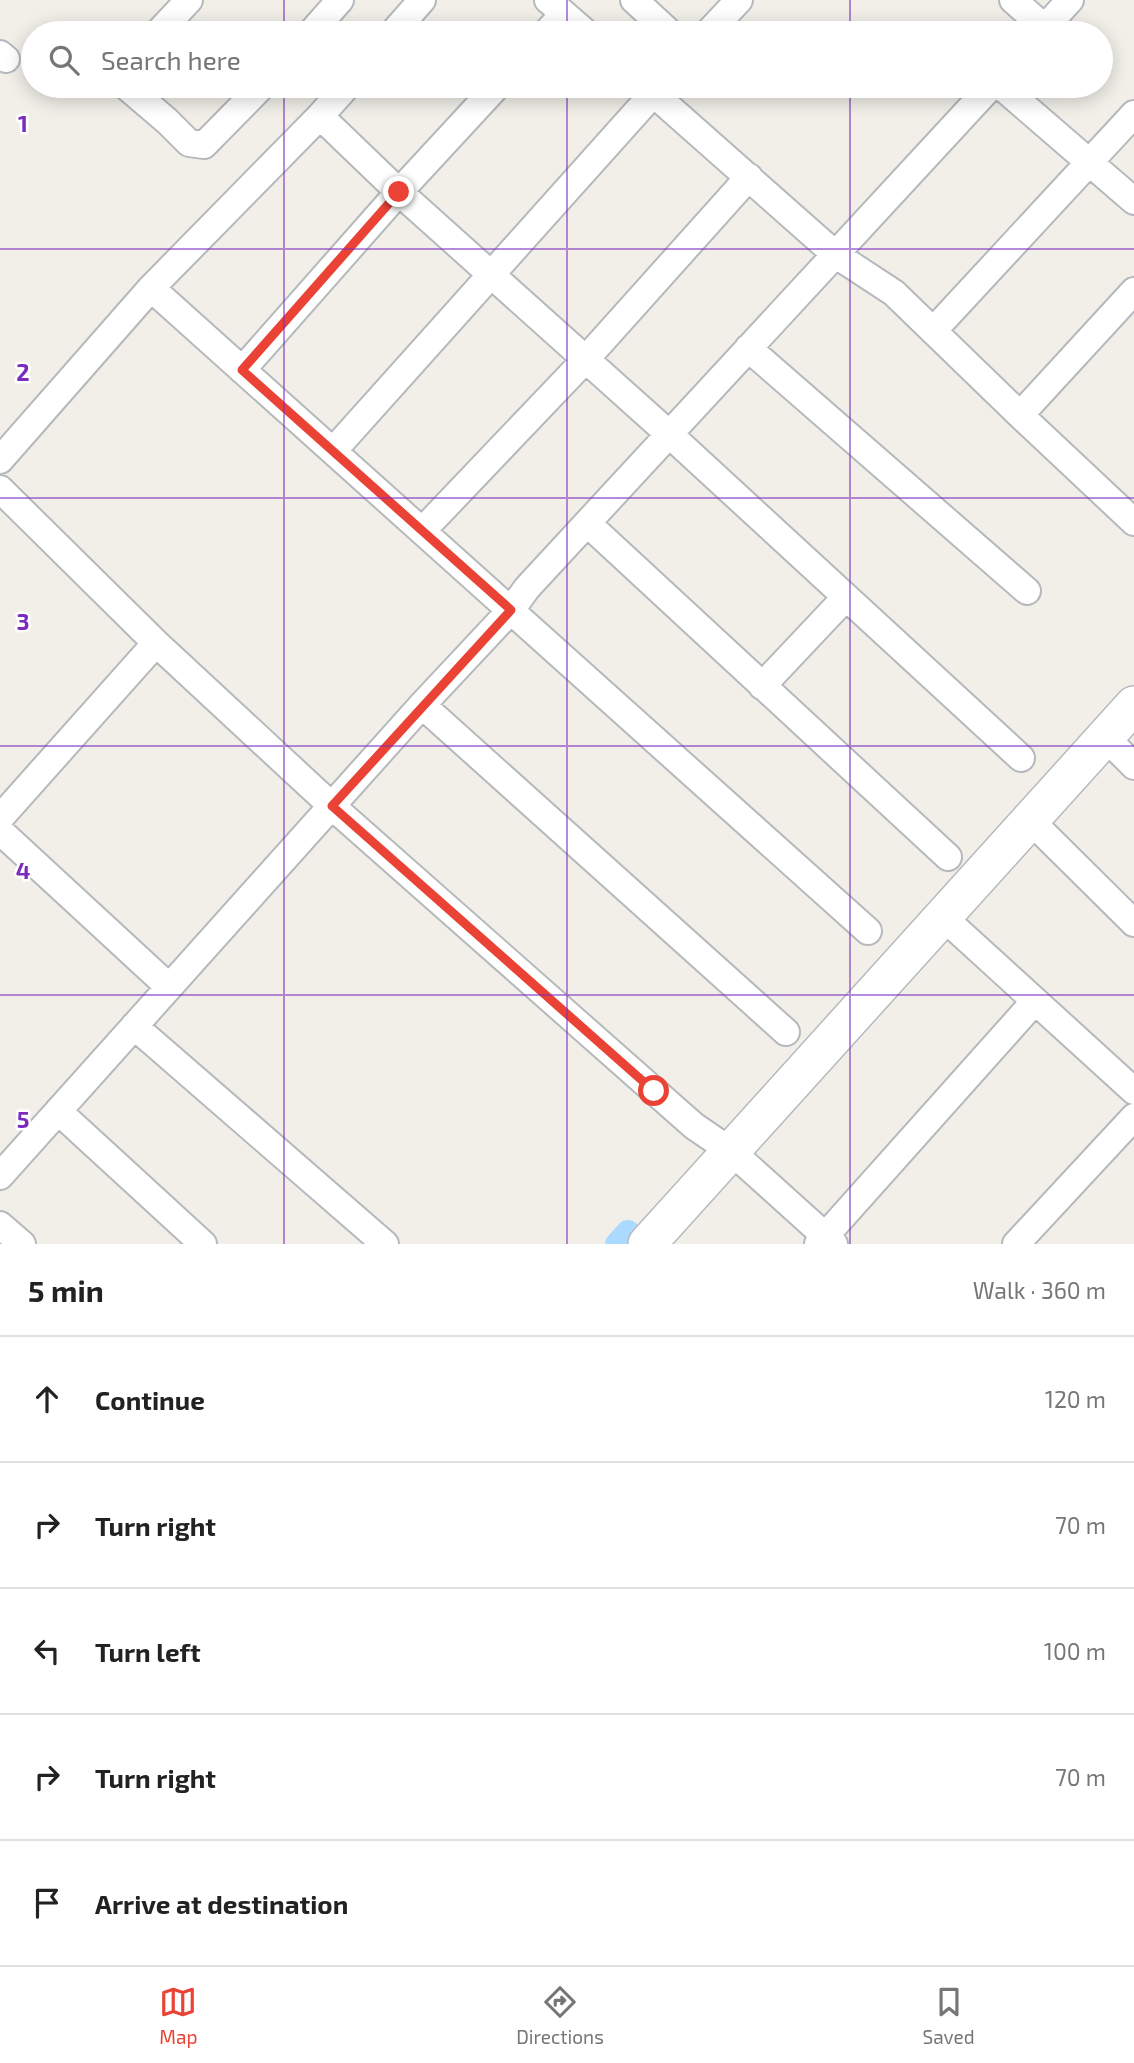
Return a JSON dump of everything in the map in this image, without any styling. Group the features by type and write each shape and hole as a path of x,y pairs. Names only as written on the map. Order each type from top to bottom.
{"street":[{"path":"170,21 190,0"},
{"path":"322,21 340,0"},
{"path":"404,21 422,0"},
{"path":"634,0 657,21"},
{"path":"719,21 739,0"},
{"path":"1013,0 1033,21"},
{"path":"1052,21 1070,0"},
{"path":"556,7 572,21"},
{"path":"140,98 189,144 204,145 250,98"},
{"path":"0,460 152,288 336,98"},
{"path":"242,370 486,98"},
{"path":"333,451 644,98"},
{"path":"664,98 835,255 894,293 1134,522"},
{"path":"5,1161 58,1111 422,705 511,610 527,588 980,98"},
{"path":"1015,98 1134,201"},
{"path":"933,331 1134,114"},
{"path":"320,116 399,192 669,434 1021,758"},
{"path":"422,531 585,360 749,177"},
{"path":"152,288 867,931"},
{"path":"1020,415 1134,291"},
{"path":"748,348 1027,591"},
{"path":"0,489 156,643 332,806 694,1126 732,1152 826,1242 1035,1001"},
{"path":"587,523 947,857"},
{"path":"762,686 846,597"},
{"path":"0,818 156,643"},
{"path":"422,705 786,1031"},
{"path":"647,1244 1134,705"},
{"path":"1105,737 1134,766"},
{"path":"1030,820 1134,923"},
{"path":"0,831 169,987"},
{"path":"943,917 1134,1091"},
{"path":"134,1026 385,1244"},
{"path":"58,1111 203,1244"},
{"path":"1016,1244 1134,1117"},
{"path":"0,1225 22,1244"}],"waterway":[{"path":"617,1244 628,1232"}],"route":[{"path":"399,192 242,370 511,610 332,806 654,1091"}]}
